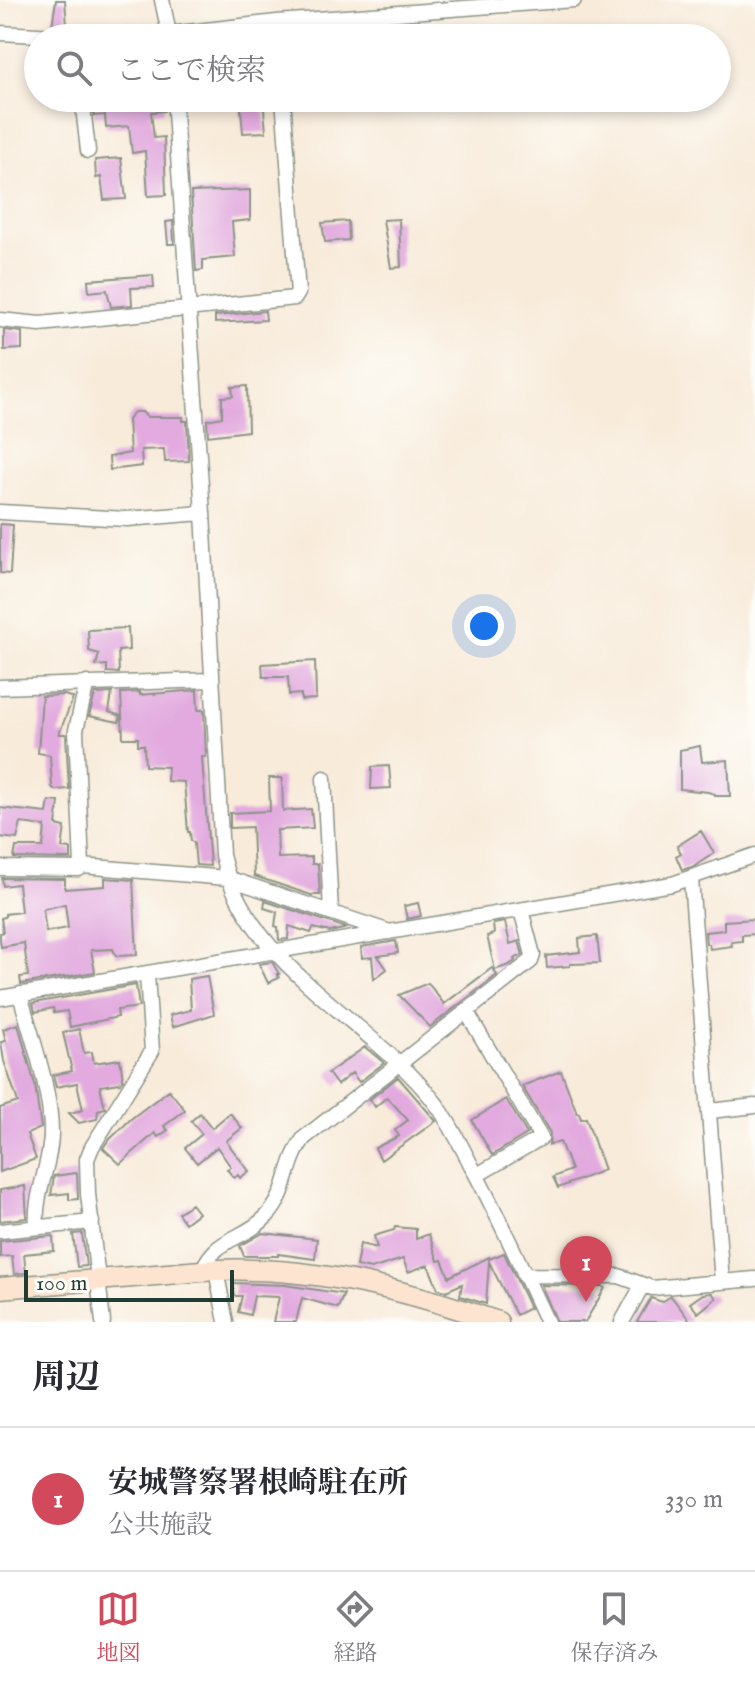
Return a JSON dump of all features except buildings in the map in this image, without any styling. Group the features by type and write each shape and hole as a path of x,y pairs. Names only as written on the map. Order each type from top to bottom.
{"street":[{"path":"162,0 167,24"},
{"path":"262,24 574,0"},
{"path":"0,33 24,35"},
{"path":"84,112 88,151"},
{"path":"175,112 203,513 222,855 227,878 274,951 398,1063 436,1105 477,1175 547,1322"},
{"path":"0,320 40,324 291,300 297,296 284,112"},
{"path":"0,512 127,519 203,513"},
{"path":"0,687 211,680"},
{"path":"82,866 76,730 87,683"},
{"path":"324,778 331,911"},
{"path":"0,998 691,879 755,855"},
{"path":"0,868 79,869 82,866 227,878 390,933"},
{"path":"691,879 722,1282"},
{"path":"226,1322 209,1270 208,1257 215,1249 266,1218 281,1200 295,1150 304,1138 531,961 533,955 521,910"},
{"path":"103,1322 87,1159 152,1051 147,975"},
{"path":"20,994 46,1091 51,1129 50,1151 35,1206 37,1227"},
{"path":"466,1011 541,1138 477,1175"},
{"path":"710,1111 755,1106"},
{"path":"0,1231 92,1222"},
{"path":"0,1288 209,1270 256,1270 326,1276 419,1297 498,1322"},
{"path":"524,1275 619,1276 652,1288 755,1279"},
{"path":"622,1322 642,1286"}],"place":[{"name":"安城警察署根崎駐在所","path":"586,1302"}]}
